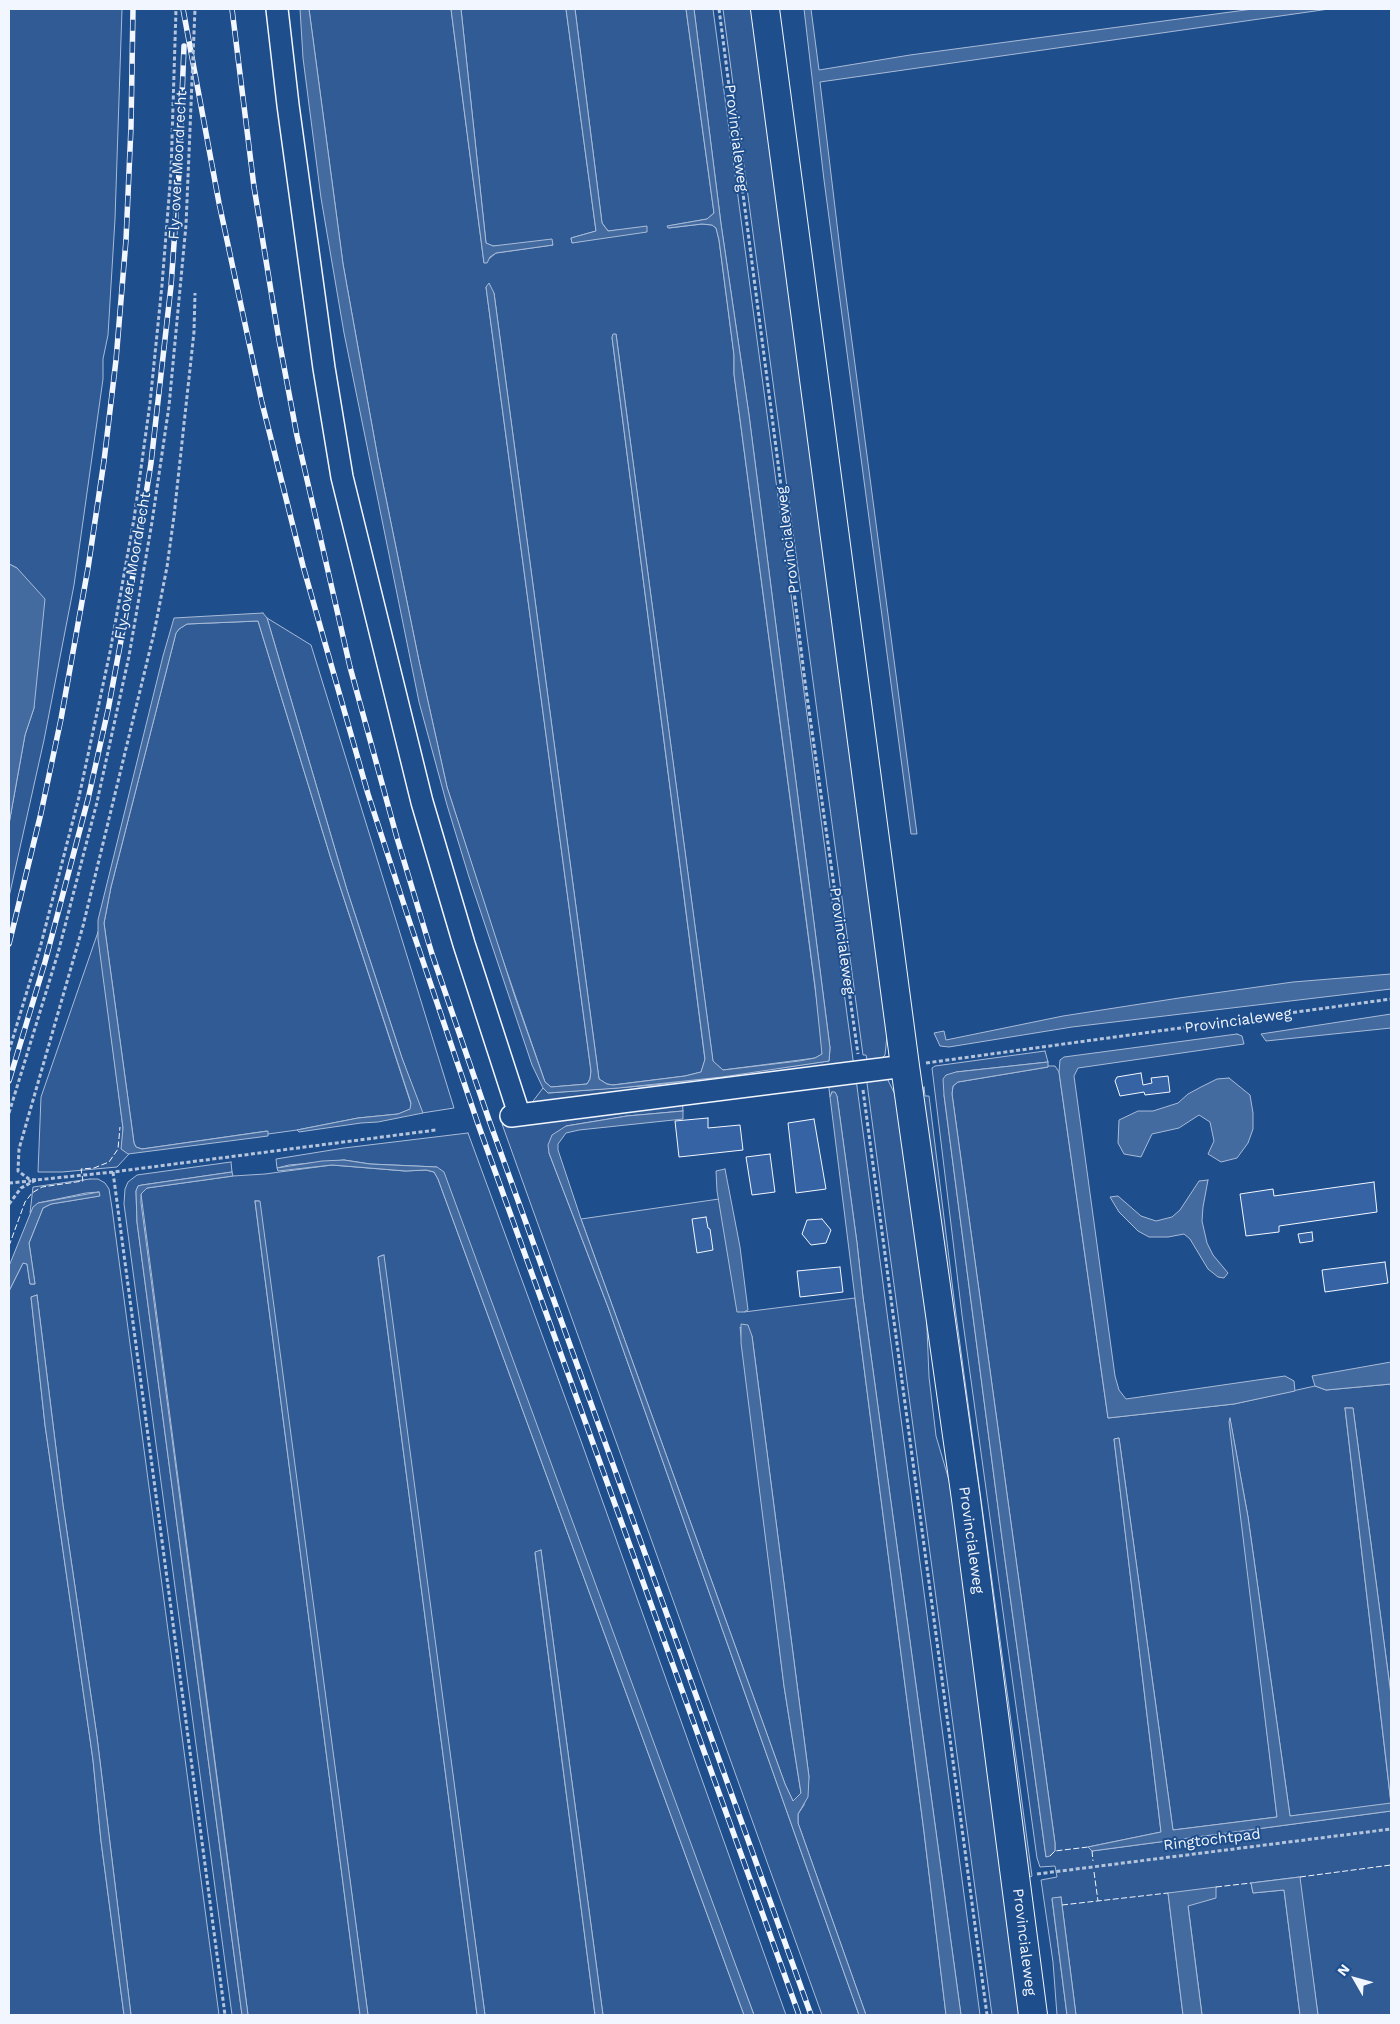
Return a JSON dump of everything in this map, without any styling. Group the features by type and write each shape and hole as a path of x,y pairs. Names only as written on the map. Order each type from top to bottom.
{"main road":[{"name":"Provincialeweg","path":"765,9 967,1509 1033,2015"}],"lane":[{"path":"277,9 288,105 324,368 342,477 422,802 515,1115 906,1066"}],"path":[{"path":"9,1051 40,948 79,797 110,652 132,528 150,403 163,276 171,162 176,9"},
{"name":"Fly-over Moordrecht","path":"9,1113 38,1021 84,856 118,712 149,541 169,406 181,287 190,173 195,9"},
{"name":"Provincialeweg","path":"719,9 786,518 805,682 861,1071 987,2015"},
{"path":"36,1180 18,1171 19,1149 83,926 154,633 167,567 174,516 194,332 195,293"},
{"name":"Provincialeweg","path":"906,1066 1391,999"},
{"path":"9,1183 113,1172 436,1130"},
{"path":"113,1172 225,2015"},
{"path":"9,1204 21,1188 36,1180"},
{"name":"Ringtochtpad","path":"1036,1874 1391,1829"}],"shaded area":[{"path":"9,9 122,9 115,219 108,335 103,359 103,379 74,585 44,740 9,897 9,824 25,735 34,708 17,568 9,564"},
{"path":"300,9 309,9 343,264 378,459 447,787 515,997 545,1082 551,1087 587,1084 591,1071 486,287 489,283 494,293 599,1079 613,1085 685,1076 701,1072 705,1059 613,334 616,334 713,1061 723,1070 799,1061 815,1058 822,1054 815,986 734,374 734,355 719,240 716,228 712,225 702,224 668,228 667,226 707,219 714,213 686,9 694,9 721,224 749,415 830,1048 829,1061 722,1077 619,1088 548,1093 543,1088 532,1065 469,877 419,702 344,333 321,198 303,58"},
{"path":"309,9 451,9 484,263 496,253 553,245 493,246 486,243 461,9 566,9 596,231 571,238 572,243 646,227 608,231 602,223 575,9 686,9 714,213 707,219 668,226 669,228 702,224 712,225 716,228 719,240 734,355 734,374 823,1048 822,1054 815,1058 723,1070 713,1062 616,334 612,337 705,1060 701,1072 685,1076 613,1085 599,1079 494,293 486,287 591,1071 587,1084 551,1087 545,1082 495,937 447,787 419,661 378,459 343,264"},
{"path":"451,9 461,9 486,243 493,246 552,239 553,245 496,253 490,257 487,263 484,263"},
{"path":"566,9 575,9 602,223 608,231 647,226 647,232 572,243 571,238 596,231"},
{"path":"694,9 713,9 854,1067 530,1105 543,1088 548,1093 655,1085 829,1061 830,1048 749,415 721,224"},
{"path":"723,9 753,9 888,1026 885,1055 881,1059 868,1064 866,1055 863,1055"},
{"path":"804,9 811,9 819,70 910,55 1253,9 1329,9 820,82 842,266 917,834 911,834 824,180"},
{"path":"9,564 17,568 45,599 34,708 25,735 9,824"},
{"path":"263,613 267,618 347,890 402,1058 423,1113 378,1122 299,1132 297,1130 358,1118 398,1114 410,1109 411,1103 331,859 258,621 187,624 176,633 111,887 104,923 134,1143 136,1147 142,1149 268,1131 268,1136 128,1154 121,1149 123,1128 98,939 98,920 163,656 174,618"},
{"path":"267,618 311,645 454,1108 422,1113 347,890"},
{"path":"258,621 331,859 411,1104 411,1109 398,1114 358,1118 297,1130 268,1134 267,1131 142,1149 136,1147 134,1143 104,923 111,887 176,633 187,624"},
{"path":"98,932 123,1128 122,1149 129,1154 117,1167 62,1172 38,1172 41,1097"},
{"path":"1391,974 1391,989 1072,1027 949,1047 940,1046 934,1033 944,1031 946,1040 1063,1016 1179,998 1293,982"},
{"path":"1391,1014 1391,1028 1266,1041 1261,1034"},
{"path":"1237,1034 1242,1036 1244,1044 1078,1068 1074,1076 1115,1376 1119,1390 1126,1399 1285,1376 1294,1381 1295,1391 1234,1404 1108,1418 1059,1072 1060,1060 1064,1057"},
{"path":"1045,1051 1048,1062 956,1072 944,1095 1046,1857 1055,1851 1055,1843 952,1094 953,1086 958,1082 1055,1066 1059,1072 1108,1418 1234,1404 1315,1386 1326,1390 1391,1384 1391,1695 1353,1408 1345,1408 1391,1804 1290,1816 1248,1517 1230,1419 1277,1817 1173,1830 1119,1438 1114,1439 1161,1832 1088,1847 1092,1851 1391,1811 1391,2015 1318,2015 1299,1877 1251,1883 1253,1893 1284,1890 1300,2015 1202,2015 1188,1905 1215,1898 1168,1893 1183,2015 1076,2015 1061,1897 1052,1899 1067,2015 1057,2015 1053,1962 1041,1880 1057,1877 1055,1866 1040,1867 1037,1858 962,1315 932,1068 935,1066"},
{"path":"1048,1062 1048,1067 958,1082 953,1086 952,1094 1055,1843 1055,1851 1046,1857 1002,1538 943,1079 946,1075 956,1072"},
{"path":"866,1076 887,1078 900,1105 926,1304 929,1377 936,1436 951,1487 1022,2015 992,2015"},
{"path":"1229,1078 1250,1095 1253,1113 1253,1129 1248,1143 1237,1158 1221,1162 1208,1154 1214,1141 1210,1122 1199,1115 1179,1128 1152,1134 1141,1157 1124,1154 1118,1143 1119,1120 1138,1111 1153,1111 1178,1103 1188,1094 1217,1079"},
{"path":"856,1079 980,2015 961,2015 837,1096 832,1092 830,1097 828,1080"},
{"path":"924,1087 925,1096 929,1096 956,1315 1032,1876 1030,1877 1020,1838 922,1102"},
{"path":"832,1092 835,1092 837,1096 961,2015 946,2015 830,1097"},
{"path":"682,1097 683,1111 627,1116 566,1126 549,1153 608,1307 859,2015 822,2015 502,1124 553,1114"},
{"path":"683,1111 683,1119 566,1133 558,1144 558,1150 581,1219 785,1784 793,1801 801,1793 784,1686 741,1343 741,1324 748,1325 752,1336 809,1777 808,1797 798,1814 798,1823 866,2015 859,2015 608,1307 549,1153 548,1145 552,1135 566,1126 627,1116"},
{"path":"468,1133 581,1441 786,2015 754,2015 437,1167 370,1164 344,1160 289,1165 277,1168 276,1159 344,1148"},
{"path":"344,1160 370,1164 437,1167 444,1172 754,2015 744,2015 438,1179 434,1172 426,1170 406,1171 332,1165 278,1171 277,1168 322,1161"},
{"path":"231,1162 232,1172 142,1185 138,1186 136,1191 137,1222 242,2015 232,2015 124,1204 125,1189 128,1182 137,1175"},
{"path":"332,1165 405,1171 426,1170 434,1172 438,1179 744,2015 603,2015 541,1550 535,1553 595,2015 485,2015 383,1255 378,1257 477,2015 368,2015 259,1201 255,1201 360,2015 248,2015 141,1194 147,1188"},
{"path":"725,1169 740,1247 748,1310 744,1312 737,1312 717,1191 716,1171"},
{"path":"232,1172 233,1176 147,1188 141,1194 141,1203 248,2015 242,2015 137,1222 136,1191 138,1186 142,1185"},
{"path":"98,1179 105,1183 109,1189 112,1208 219,2015 131,2015 97,1737 63,1505 37,1295 31,1297 45,1425 93,1760 101,1841 124,2015 9,2015 9,1291 23,1263 27,1264 30,1284 35,1284 29,1243 43,1208 51,1204 99,1196 99,1192 86,1193 38,1203 30,1213 33,1187"},
{"path":"1208,1180 1202,1221 1207,1243 1213,1255 1228,1273 1224,1278 1218,1277 1208,1269 1190,1239 1184,1234 1168,1237 1149,1237 1138,1231 1119,1212 1110,1197 1118,1196 1141,1216 1156,1221 1172,1217 1180,1210 1199,1181"},
{"path":"99,1192 100,1196 51,1204 43,1208 29,1243 35,1284 30,1284 27,1264 23,1263 9,1291 9,1266 33,1207 38,1203"},
{"path":"719,1199 744,1312 855,1298 946,2015 866,2015 798,1823 798,1814 804,1805 809,1777 752,1336 740,1327 784,1686 801,1793 793,1801 785,1784 581,1219"},
{"path":"255,1201 260,1201 368,2015 360,2015"},
{"path":"384,1255 485,2015 477,2015 378,1257"},
{"path":"37,1295 63,1505 97,1737 131,2015 124,2015 101,1841 93,1760 45,1425 31,1297"},
{"path":"1391,1362 1391,1384 1326,1390 1315,1386 1312,1376"},
{"path":"1345,1408 1353,1408 1391,1695 1391,1803"},
{"path":"1230,1418 1248,1517 1290,1816 1391,1803 1391,1811 1092,1851 1088,1847 1161,1832 1114,1439 1119,1438 1173,1830 1277,1817"},
{"path":"541,1550 603,2015 595,2015 535,1552"},
{"path":"1300,1877 1318,2015 1300,2015 1284,1890 1253,1893 1251,1883"},
{"path":"1216,1887 1216,1898 1188,1906 1202,2015 1183,2015 1168,1893"},
{"path":"1061,1897 1076,2015 1067,2015 1052,1898"}],"building":[{"path":"1141,1073 1143,1085 1152,1083 1151,1078 1168,1076 1170,1092 1145,1095 1144,1092 1120,1096 1115,1081 1117,1077"},
{"path":"708,1118 708,1128 740,1125 743,1150 679,1157 675,1121"},
{"path":"814,1119 826,1189 796,1193 788,1123"},
{"path":"770,1154 775,1192 752,1195 746,1157"},
{"path":"1374,1182 1377,1212 1279,1226 1279,1232 1246,1236 1240,1194 1273,1189 1274,1196"},
{"path":"706,1217 713,1250 697,1253 692,1219"},
{"path":"822,1219 831,1230 826,1243 811,1245 802,1234 807,1220"},
{"path":"1312,1232 1313,1241 1300,1243 1298,1234"},
{"path":"1385,1262 1388,1283 1325,1292 1322,1270"},
{"path":"840,1267 843,1292 800,1297 797,1271"}],"railway":[{"path":"9,944 41,813 61,719 88,568 104,461 116,360 126,240 131,127 133,9"},
{"path":"183,9 219,203 262,403 303,566 368,794 478,1124 799,2015"},
{"path":"232,9 254,187 297,436 350,667 397,838 432,954 489,1120 811,2015"},
{"path":"9,1081 45,962 88,799 108,710 131,587 151,463 171,286 179,173 184,46"}],"fence":[{"path":"9,1246 25,1202 32,1193 42,1187 83,1181 81,1169 94,1168 109,1162 118,1149 120,1127"},
{"path":"1050,1856 1055,1851 1088,1847"},
{"path":"1092,1851 1093,1861"},
{"path":"1300,1877 1391,1865"},
{"path":"1094,1872 1098,1901"},
{"path":"1216,1887 1251,1883"},
{"path":"1062,1905 1168,1893"}]}
